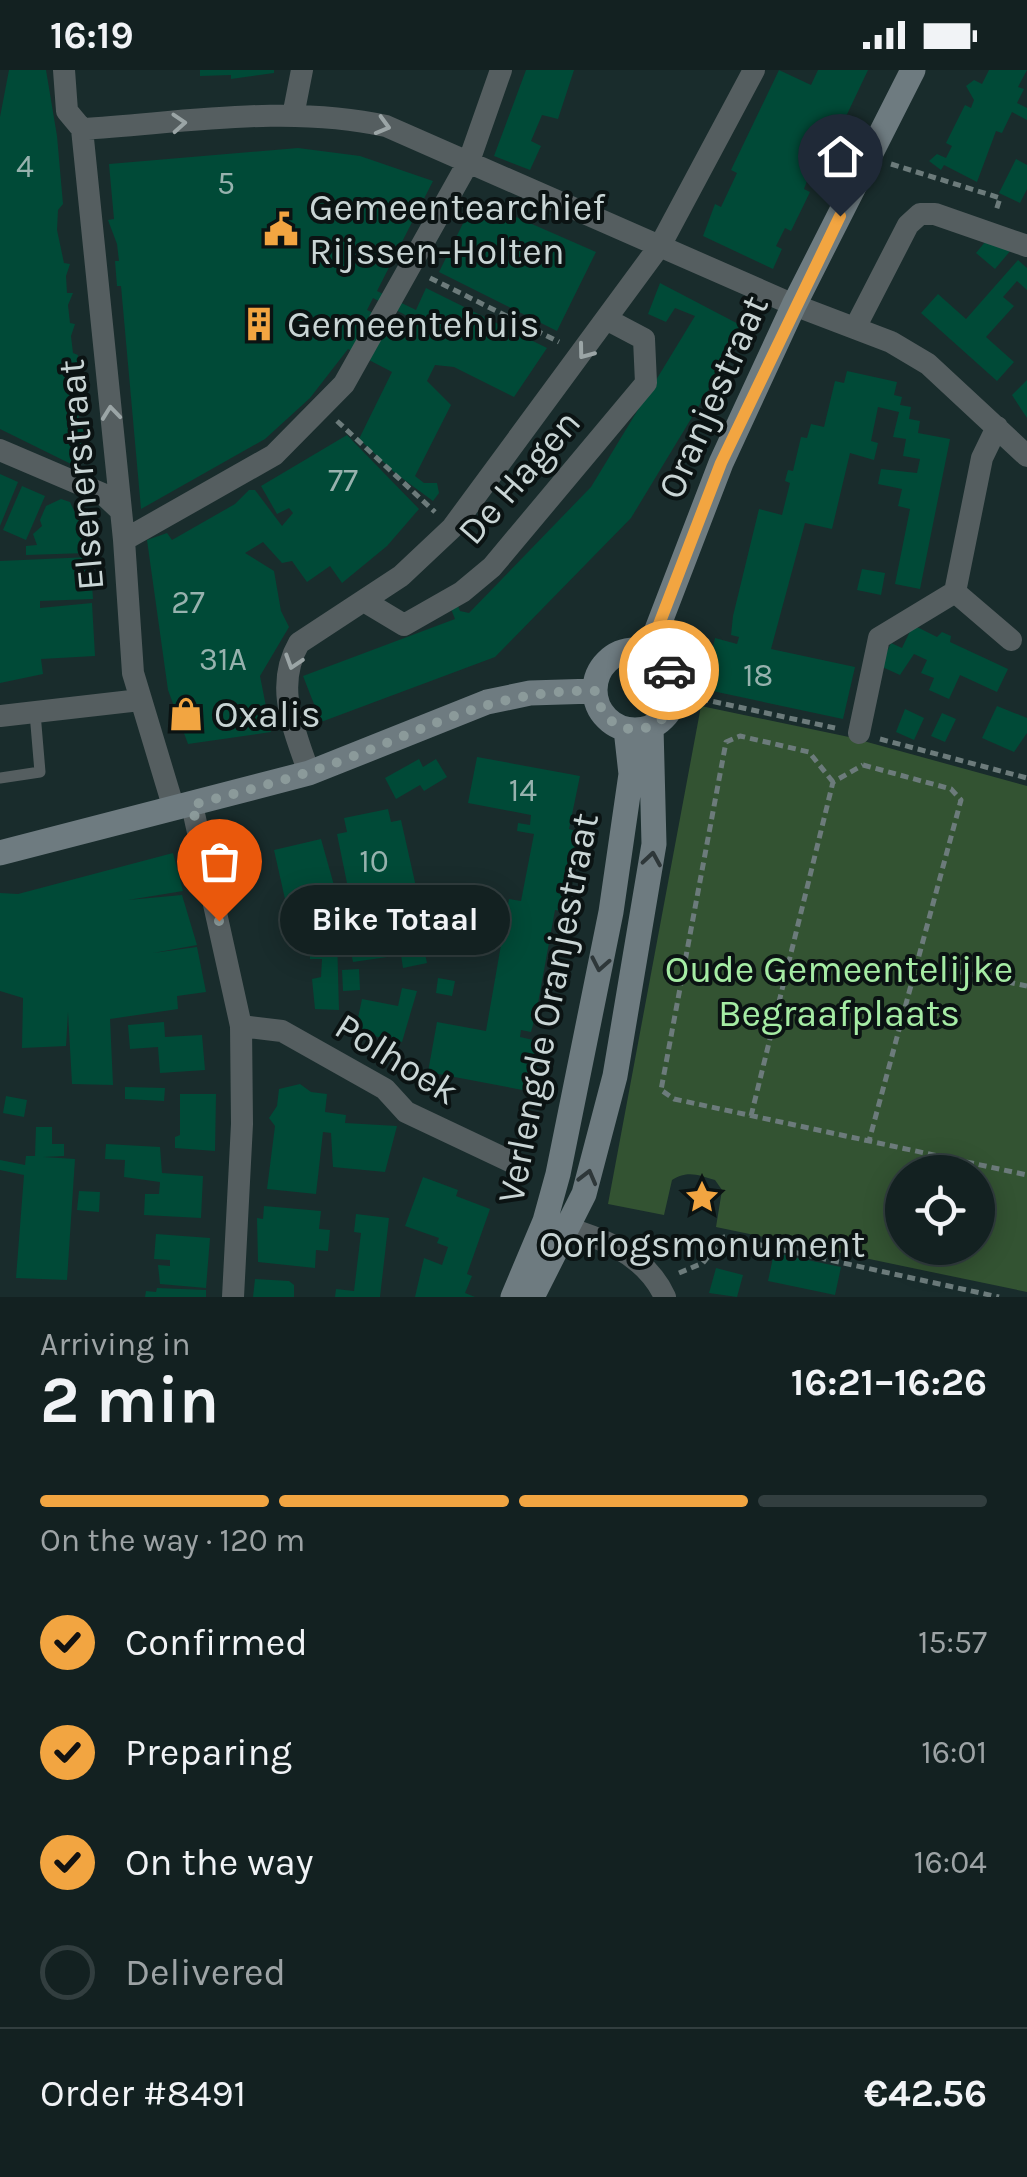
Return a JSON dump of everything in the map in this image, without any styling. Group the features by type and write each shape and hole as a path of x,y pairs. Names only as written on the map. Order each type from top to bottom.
{"street":[{"name":"Elsenerstraat","path":"64,70 67,110 82,129 124,540 132,672 183,807 241,1026 242,1124 233,1297"},
{"path":"293,116 302,70"},
{"path":"124,540 239,479 293,440 324,409 353,369 468,160 501,70"},
{"name":"De Hagen","path":"309,772 288,707 290,658 299,643 402,576 452,528 662,244 754,70"},
{"name":"Oranjestraat","path":"653,641 721,463 794,305 913,70"},
{"path":"82,129 293,116 354,119 386,126 794,305 856,328 928,364 1027,456"},
{"path":"856,328 908,224 920,214 935,214 1027,246"},
{"name":"De Hagen","path":"364,600 404,625 462,592 492,567 646,382 644,339 608,320"},
{"path":"859,733 879,638 955,592 982,458 997,427"},
{"path":"0,450 103,494 120,510"},
{"path":"955,592 1011,640"},
{"path":"653,641 676,689 664,718 639,728 608,720 596,691 600,672 612,658 653,641"},
{"path":"0,853 309,772 487,702 530,693 596,691"},
{"path":"0,716 140,700"},
{"name":"Verlengde Oranjestraat","path":"532,1297 615,1076 654,844 639,728"},
{"name":"Verlengde Oranjestraat","path":"513,1297 557,1225 639,728"},
{"name":"Polhoek","path":"241,1026 294,1036 385,1089 406,1112 514,1163"},
{"path":"557,1225 597,1236 626,1252 661,1289"}],"lane":[{"path":"0,778 40,772 35,713"}],"path":[{"path":"410,268 583,354"},
{"path":"324,409 452,528"},
{"path":"653,641 707,641 697,698 859,733 1027,778"},
{"path":"859,733 863,765"},
{"path":"833,782 813,754 804,750 740,736 732,736 725,745 660,1084 674,1100 1027,1175"},
{"path":"751,1116 833,782 863,765 951,789 962,800 869,1141"},
{"path":"918,963 1027,986"},
{"path":"661,1289 704,1263 724,1237 999,1297"}],"green space":[{"name":"Oude Gemeentelijke Begraafplaats","path":"701,706 849,737 1027,786 1027,1292 898,1265 995,1265 995,1155 885,1155 885,1262 716,1227 722,1190 715,1180 698,1175 672,1180 664,1215 608,1204"}],"building":[{"path":"9,70 46,70 57,136 63,204 58,210 57,230 64,263 70,264 67,293 73,293 68,305 70,323 75,324 71,336 73,353 78,355 76,383 82,385 77,397 79,422 87,421 89,447 85,459 73,465 0,429 0,117"},
{"path":"200,70 274,73 231,79 231,75 200,76"},
{"path":"526,70 574,70 558,119 542,115 531,141 541,146 530,170 494,156"},
{"path":"779,70 811,85 818,70 868,70 814,184 807,181 804,189 810,192 791,231 785,228 776,246 782,249 773,269 703,236 715,204 721,207 737,173 731,170"},
{"path":"989,70 1027,70 1018,87 1024,89 1017,103 1027,108 1027,120 1012,112 1002,133 996,131 977,182 944,165 941,170 929,161 937,154 946,158 952,146 946,143 965,105 971,108 974,100 966,86 974,80 982,84"},
{"name":"Gemeentehuis","path":"298,148 360,156 433,181 377,291 416,310 426,288 547,348 514,397 454,367 435,365 427,381 451,405 415,476 424,483 437,483 439,493 433,501 359,439 392,372 348,349 310,398 265,439 141,509 121,286 117,286 115,261 119,261 108,220 114,219 109,164","holes":["373,298 411,318 406,329 367,310"]},
{"path":"1016,159 1027,165 1027,189 1020,203 999,193"},
{"path":"475,199 596,252 557,331 439,272"},
{"path":"985,242 1011,250 995,269 976,253"},
{"path":"1018,260 1027,268 1027,290 1017,281 1003,297 1014,306 986,337 1014,362 997,381 921,313 938,294 966,319"},
{"path":"660,283 746,328 631,518 495,657 321,722 303,676 455,619 449,604 456,601 460,611 469,613 591,487 695,316 675,308 666,322 648,314"},
{"path":"847,371 897,382 894,395 902,397 900,405 911,407 909,419 920,421 918,433 950,439 920,589 895,584 910,509 898,506 902,489 878,484 881,469 917,473 920,459 903,456 906,439 893,437 899,412 878,407 871,441 878,443 874,460 850,453 832,529 805,523 771,649 855,667 843,719 703,689 715,638 737,644 739,637 731,635 733,616 759,509 782,515 790,483 785,481 788,470 793,471 801,437 807,438 811,424 824,427 835,381 844,383"},
{"path":"1027,380 1027,418 1012,395"},
{"path":"347,435 419,509 387,546 342,583 330,566 307,582 292,561 282,563 263,542 245,553 274,571 281,611 289,627 260,676 271,732 188,744 168,690 147,540 167,533 172,540 235,504 249,490 255,490 282,526 293,513 289,508 277,514 261,486"},
{"path":"0,474 18,482 0,526"},
{"path":"22,486 45,496 26,540 3,530"},
{"path":"61,499 70,502 91,548 87,553 26,555 26,546 37,545 33,534 42,526 40,520 46,506"},
{"path":"90,557 93,599 40,601 40,608 92,603 95,656 41,659 43,674 0,683 0,561"},
{"path":"862,569 885,573 881,595 857,590"},
{"path":"913,625 937,637 942,632 951,636 950,642 1008,669 997,692 960,675 949,699 929,690 934,678 921,673 927,660 914,654 900,675 880,666 891,643 902,648"},
{"path":"997,706 1027,718 1027,733 1014,752 982,738"},
{"path":"905,709 924,718 914,740 896,732"},
{"path":"942,713 956,719 945,742 931,736"},
{"path":"477,757 580,776 569,829 576,831 574,841 580,841 567,912 555,910 531,1032 521,1030 520,1037 542,1042 533,1092 428,1072 437,1022 486,1031 509,899 521,901 534,834 517,831 518,823 530,825 531,815 468,803"},
{"path":"419,759 423,767 436,759 447,777 424,791 420,785 396,799 385,778"},
{"path":"388,809 391,822 401,820 425,927 419,928 427,963 403,968 401,955 353,962 350,947 341,949 337,937 339,1010 315,1009 312,979 321,977 322,959 310,959 310,938 294,939 274,850 321,839 337,896 349,893 337,834 347,832 344,818"},
{"path":"173,853 183,891 128,900 182,895 197,945 153,953 197,947 206,992 177,996 178,1009 110,1019 113,1085 72,1084 68,1012 66,1046 22,1048 23,998 0,991 0,893 18,894"},
{"path":"359,969 360,990 343,991 342,970"},
{"path":"438,978 455,981 452,996 436,993"},
{"path":"402,988 417,991 402,1042 355,1032 362,999 398,1006"},
{"path":"164,1022 165,1037 202,1035 205,1070 160,1073 158,1047 130,1049 128,1025"},
{"path":"300,1084 311,1092 327,1094 325,1112 346,1115 345,1123 397,1126 385,1172 333,1167 331,1133 323,1132 316,1194 267,1189 275,1126 269,1118 277,1106 279,1089"},
{"path":"125,1087 165,1088 164,1101 125,1099"},
{"path":"180,1094 216,1094 215,1151 175,1148 175,1137 180,1135"},
{"path":"6,1096 27,1100 24,1117 3,1113"},
{"path":"36,1127 52,1127 52,1144 64,1144 64,1156 43,1157 75,1159 67,1280 16,1278 24,1175 0,1170 0,1160 25,1165 26,1156 35,1156"},
{"path":"106,1144 160,1147 162,1173 203,1176 201,1218 144,1215 145,1194 159,1194 160,1182 124,1177 125,1160 105,1159"},
{"path":"423,1177 458,1190 456,1196 490,1209 467,1274 472,1276 465,1293 475,1297 415,1297 424,1258 442,1265 448,1247 437,1243 439,1238 405,1226"},
{"path":"79,1191 100,1192 99,1212 77,1210"},
{"path":"264,1206 321,1211 319,1229 330,1230 328,1251 316,1250 315,1268 258,1262 257,1218 263,1219"},
{"path":"356,1214 389,1218 380,1297 335,1297 336,1289 354,1291 361,1233 354,1232"},
{"path":"156,1234 210,1238 206,1288 160,1284 158,1265 170,1266 170,1260 154,1259"},
{"path":"774,1253 841,1267 835,1295 768,1281"},
{"path":"716,1268 743,1275 737,1297 709,1293"},
{"path":"255,1279 289,1281 294,1285 294,1297 253,1297"},
{"path":"157,1288 206,1290 206,1297 145,1297 146,1291 156,1292"}],"way so far":[{"path":"219,921 192,805 309,772 487,702 530,693 596,691 608,720 626,729 651,727 673,705 676,689 669,670"}],"place":[{"name":"Gemeentearchief Rijssen-Holten","path":"281,229"},
{"name":"Gemeentehuis","path":"259,324"},
{"name":"Oxalis","path":"186,714"},
{"name":"Bike Totaal","path":"219,921"},
{"name":"Oorlogsmonument","path":"702,1197"}],"route":[{"path":"669,670 648,653 721,463 840,216"}]}
